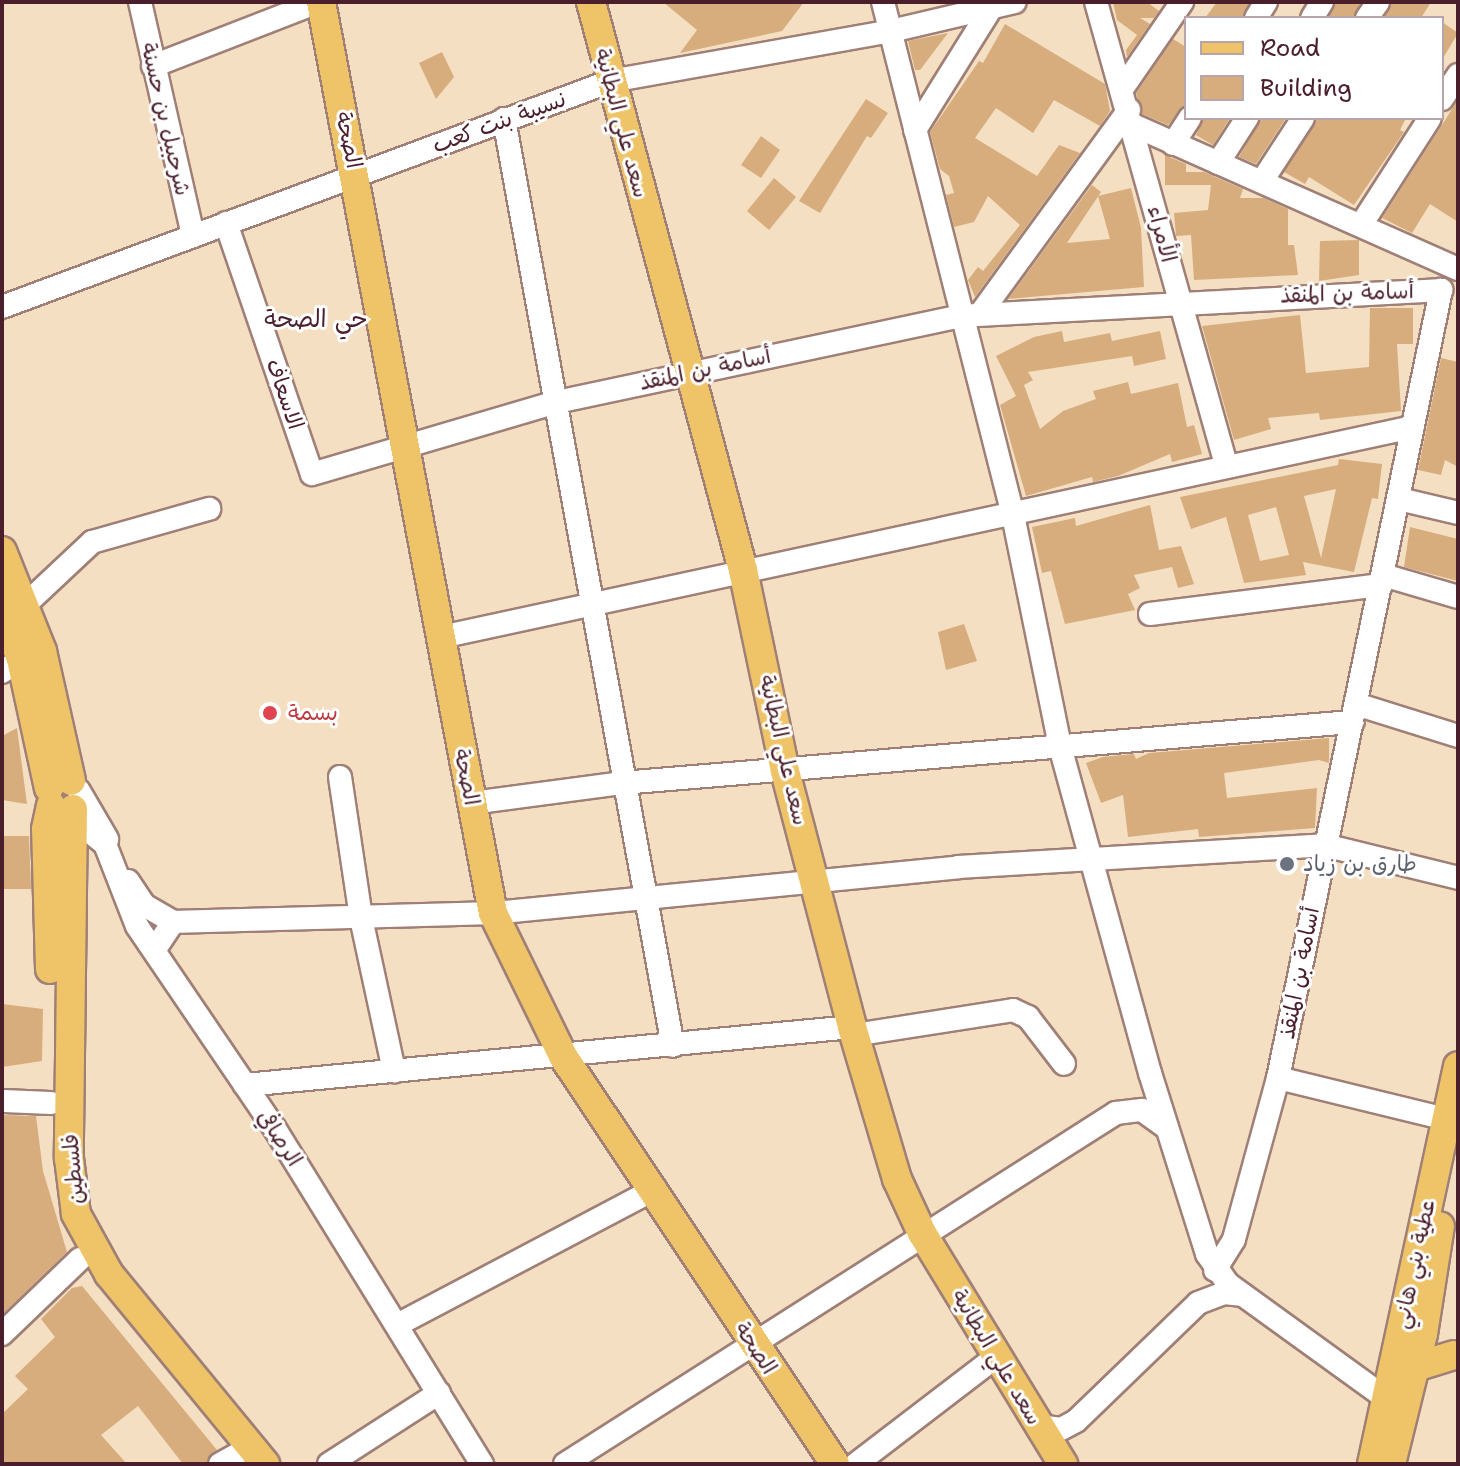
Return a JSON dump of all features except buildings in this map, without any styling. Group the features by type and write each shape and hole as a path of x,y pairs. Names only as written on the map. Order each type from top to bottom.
{"main road":[{"name":"الصحة","path":"319,2 356,174 403,445 493,913 563,1056 655,1189 752,1344 835,1464"},
{"name":"سعد علي البطانية","path":"591,2 686,371 743,570 785,771 853,1031 897,1179 922,1233 1063,1464"},
{"name":"فلسطين","path":"2,551 66,801 69,1158 76,1214 109,1274 265,1464"},
{"name":"فلسطين","path":"14,606 11,666 66,801"},
{"name":"فلسطين","path":"66,801 46,829 51,1103 62,1214 80,1259 233,1461"},
{"name":"عطية بني هاني","path":"1382,1462 1458,1066"},
{"path":"1382,1462 1396,1380 1423,1334 1443,1211 1458,1153"},
{"path":"1423,1334 1456,1357"},
{"path":"1396,1380 1456,1357"}],"street":[{"name":"شرحبيل بن حسنة","path":"140,2 193,236"},
{"path":"153,66 319,2"},
{"path":"883,2 915,130 970,315 1061,750 1167,1129 1215,1270 1243,1295 1396,1380"},
{"name":"نسيبة بنت كعب","path":"2,307 611,81 891,31 1015,2"},
{"name":"الأمراء","path":"1096,2 1227,467"},
{"path":"970,315 1128,108 1182,2"},
{"path":"915,130 992,7"},
{"path":"1444,96 1458,75"},
{"path":"1128,108 1173,144 1458,270 1441,290"},
{"path":"504,119 557,402 622,783 647,898 673,1046"},
{"path":"1173,144 1189,120"},
{"path":"1218,163 1246,120"},
{"path":"1262,181 1302,120"},
{"path":"1361,225 1429,120"},
{"name":"الاسعاف","path":"226,223 312,474"},
{"name":"أسامة بن المنقذ","path":"312,474 557,402 686,371 970,315 1179,300 1441,290 1278,1078 1234,1239 1215,1270"},
{"path":"441,637 590,602 1013,515 1413,427"},
{"path":"1399,499 1458,513"},
{"path":"14,606 92,542 209,509"},
{"path":"1150,614 1382,580 1458,597"},
{"path":"472,803 622,783 1061,750 1354,713 1458,736"},
{"path":"340,777 361,918 394,1071"},
{"path":"66,801 137,898 173,922 493,913 1093,857 1324,845 1458,878"},
{"name":"الرصافي","path":"66,801 90,832 105,844 137,926 245,1085 482,1464"},
{"path":"155,949 173,922"},
{"path":"245,1085 853,1031 1013,1010 1028,1017 1064,1064"},
{"path":"1278,1078 1446,1119"},
{"path":"2,1101 51,1103"},
{"path":"565,1464 922,1233 1116,1113 1142,1110 1167,1129"},
{"path":"397,1325 655,1189"},
{"path":"2,1334 80,1259"},
{"path":"1038,1426 1061,1429 1076,1421 1198,1303 1224,1293 1243,1295"},
{"path":"856,1464 996,1357"},
{"path":"329,1464 439,1393"}],"place":[{"name":"بسمة","path":"270,713"},
{"name":"طارق بن زياد","path":"1287,864"}],"district":[{"name":"حي الصحة","path":"316,320"}]}
